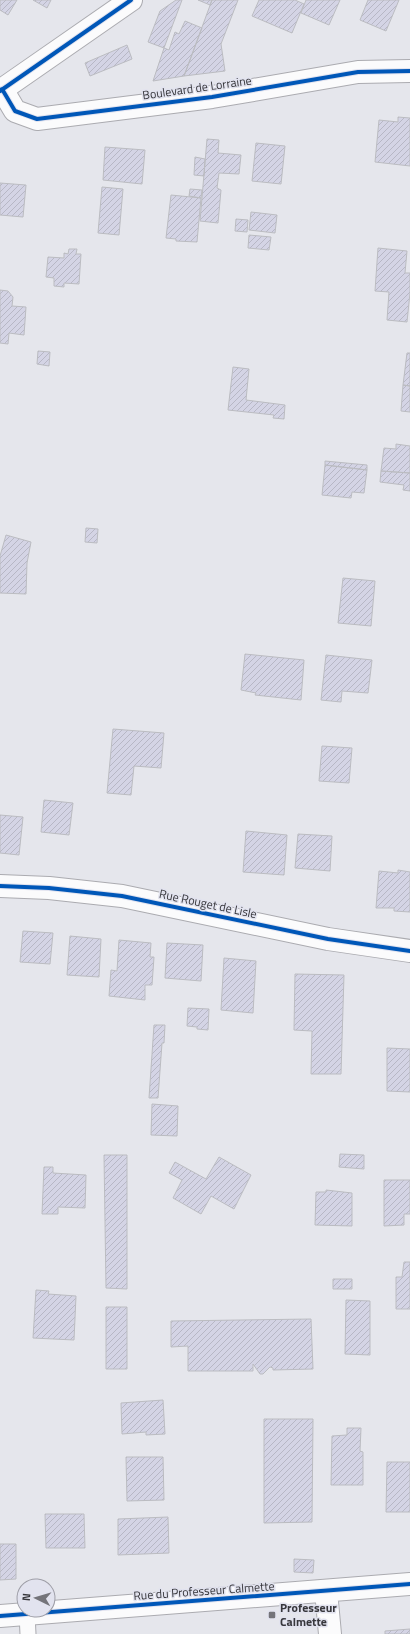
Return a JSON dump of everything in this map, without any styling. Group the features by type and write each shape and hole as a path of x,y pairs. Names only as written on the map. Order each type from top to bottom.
{"street":[{"path":"1,90 131,0"},
{"name":"Boulevard de Lorraine","path":"1,90 15,111 37,119 212,97 358,72 410,71"},
{"name":"Rue Rouget de Lisle","path":"0,886 49,888 122,896 328,939 410,951"},
{"name":"Rue du Professeur Calmette","path":"0,1616 27,1624 326,1591 410,1584"},
{"path":"326,1591 330,1634"}],"building":[{"path":"0,0 17,0 8,15 0,10"},
{"path":"33,0 51,0 47,8"},
{"path":"176,0 182,0 164,48 148,42 160,11"},
{"path":"198,0 212,0 210,5"},
{"path":"212,0 238,0 221,44 225,71 184,76"},
{"path":"259,0 295,0 304,4 292,33 252,16"},
{"path":"306,0 340,0 329,25 301,13"},
{"path":"368,0 399,0 386,31 360,20"},
{"path":"185,21 202,28 184,76 153,81 164,48 169,50 175,32 179,34"},
{"path":"127,45 132,59 90,76 85,63"},
{"path":"398,117 410,118 410,166 375,162 379,120 398,122"},
{"path":"207,139 219,140 218,153 241,155 239,174 219,173 217,188 221,190 218,223 200,221"},
{"path":"256,143 285,146 281,184 252,181"},
{"path":"105,147 145,150 142,184 103,180"},
{"path":"195,157 205,159 204,176 194,175"},
{"path":"0,183 26,185 23,217 0,215"},
{"path":"102,187 123,189 119,235 98,233"},
{"path":"190,189 202,190 201,198 189,196"},
{"path":"171,195 201,198 197,242 176,241 176,239 166,238"},
{"path":"251,212 277,215 275,233 249,230"},
{"path":"236,219 248,220 247,232 235,231"},
{"path":"249,235 271,237 269,250 248,248"},
{"path":"378,248 407,251 405,273 410,273 410,293 407,322 387,320 389,292 375,291"},
{"path":"69,249 77,249 76,254 81,254 79,284 64,283 64,287 54,286 54,278 46,277 48,257 64,258 64,253 68,254"},
{"path":"0,290 8,291 13,297 12,306 26,307 24,335 9,333 8,344 0,343"},
{"path":"38,351 50,352 49,366 37,364"},
{"path":"407,353 410,353 410,386 403,385"},
{"path":"233,367 249,369 246,400 285,405 284,419 273,418 274,415 228,410"},
{"path":"403,385 410,386 410,412 401,411"},
{"path":"396,444 410,446 410,473 381,471 384,448 396,449"},
{"path":"325,461 367,465 367,470 325,465"},
{"path":"325,465 367,470 364,493 352,492 351,498 322,495"},
{"path":"381,471 410,473 410,491 403,490 404,485 380,482"},
{"path":"86,528 98,529 97,543 85,542"},
{"path":"6,535 31,542 27,563 26,594 0,593 0,556"},
{"path":"343,578 375,581 371,626 338,623"},
{"path":"245,654 304,660 301,700 255,695 256,693 241,690"},
{"path":"326,655 372,660 368,693 342,691 341,702 321,700"},
{"path":"113,729 164,733 161,768 134,766 131,795 107,793"},
{"path":"322,746 352,748 349,783 319,781"},
{"path":"44,800 73,803 69,835 41,832"},
{"path":"0,815 23,817 19,855 0,853"},
{"path":"246,831 287,835 284,875 243,872"},
{"path":"298,834 332,836 330,871 295,868"},
{"path":"398,870 410,872 410,912 394,911 394,908 376,908 379,871 398,873"},
{"path":"23,931 53,933 50,964 20,962"},
{"path":"70,936 101,939 99,977 67,975"},
{"path":"119,940 151,943 150,957 154,957 152,985 145,985 145,1000 109,996 111,970 117,971"},
{"path":"167,943 203,945 201,981 165,978"},
{"path":"224,958 256,961 253,1013 221,1010"},
{"path":"295,974 344,975 341,1074 311,1074 312,1031 294,1030"},
{"path":"188,1008 209,1009 208,1030 187,1026"},
{"path":"154,1025 165,1025 164,1043 162,1043 158,1098 149,1098"},
{"path":"387,1048 410,1049 410,1092 387,1091"},
{"path":"152,1104 178,1106 177,1136 151,1135"},
{"path":"340,1154 364,1155 364,1169 339,1167"},
{"path":"104,1155 127,1155 127,1289 106,1288"},
{"path":"219,1157 251,1175 234,1209 211,1196 201,1214 173,1198 182,1180 169,1173 175,1162 206,1179"},
{"path":"44,1167 53,1167 53,1173 86,1175 85,1208 58,1207 58,1214 42,1214"},
{"path":"384,1180 410,1180 410,1214 404,1214 404,1225 384,1226"},
{"path":"326,1190 352,1193 352,1226 315,1225 316,1192 326,1192"},
{"path":"404,1262 410,1262 410,1309 396,1309 396,1277 402,1277"},
{"path":"333,1279 352,1279 352,1289 333,1289"},
{"path":"36,1290 49,1291 48,1294 76,1296 74,1340 33,1338"},
{"path":"346,1300 370,1301 370,1355 345,1354"},
{"path":"106,1307 127,1307 127,1369 106,1369"},
{"path":"311,1319 313,1369 273,1370 273,1368 270,1367 263,1374 260,1374 253,1364 253,1371 188,1371 188,1346 171,1347 171,1321"},
{"path":"163,1400 165,1434 146,1435 146,1432 122,1434 121,1403"},
{"path":"264,1419 313,1419 312,1522 264,1523"},
{"path":"347,1428 361,1428 360,1451 363,1452 363,1485 331,1485 332,1436 347,1435"},
{"path":"126,1457 163,1457 164,1500 127,1501"},
{"path":"387,1462 410,1462 410,1512 386,1512"},
{"path":"45,1514 84,1514 85,1548 46,1548"},
{"path":"168,1517 169,1553 118,1555 118,1519"},
{"path":"0,1544 16,1544 16,1579 0,1580"},
{"path":"294,1559 314,1560 313,1573 294,1572"},
{"path":"410,1629 410,1634 385,1634 385,1631"}],"cycle path":[{"path":"0,91 131,0"},
{"path":"2,89 15,111 37,119 212,97 358,72 410,71"},
{"path":"0,886 49,888 122,896 328,939 410,951"},
{"path":"0,1616 410,1584"}],"place":[{"name":"Professeur Calmette","path":"272,1615"}]}
